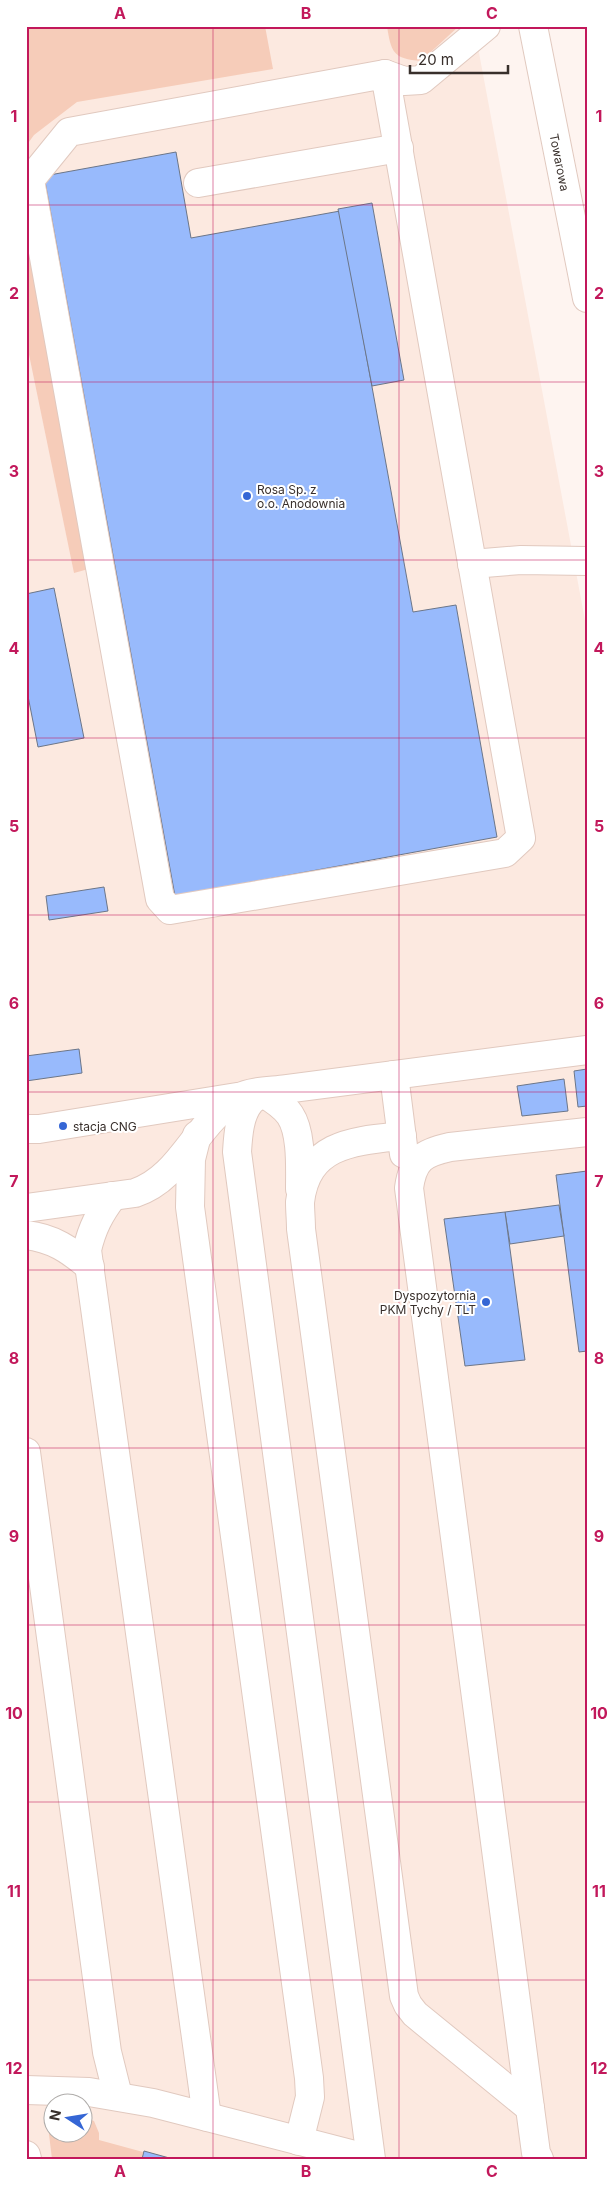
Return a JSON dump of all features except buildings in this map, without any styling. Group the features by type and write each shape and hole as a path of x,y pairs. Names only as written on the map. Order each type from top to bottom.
{"street":[{"path":"386,74 520,838 505,853 170,910 160,899 158,890 30,180 68,132 386,74 404,81 421,80 486,26"},
{"name":"Towarowa","path":"533,26 587,298"},
{"path":"198,183 398,148"},
{"path":"472,564 521,560 587,560"},
{"path":"26,1128 39,1129 252,1095 587,1050"},
{"path":"394,1075 537,2157"},
{"path":"26,2090 89,2092 153,2103 370,2159 238,1161 239,1133 252,1095"},
{"path":"26,1208 135,1193 149,1188 164,1178 198,1135 218,1114 252,1095 280,1103 291,1116 300,1153 300,1202 303,1239 404,1996 408,2005 416,2014 530,2108"},
{"path":"409,1188 411,1175 418,1161 430,1152 450,1147 587,1132"},
{"path":"198,1135 191,1159 190,1207 309,2078 310,2097 300,2141"},
{"path":"300,1202 307,1176 321,1156 338,1146 356,1141 402,1136"},
{"path":"113,1196 102,1210 92,1230 88,1250 207,2117"},
{"path":"26,1235 42,1237 57,1242 90,1267"},
{"path":"26,1452 107,2052 118,2096"}],"shaded area":[{"path":"26,26 474,26 587,631 587,2159 26,2159"},
{"path":"26,26 265,26 273,69 77,102 34,135 26,146"},
{"path":"387,26 459,26 421,61 404,58 395,53 390,42"},
{"path":"26,220 92,568 74,573 26,340"},
{"path":"92,2120 99,2133 99,2140 143,2152 142,2159 52,2159 50,2142 92,2142"}],"place":[{"name":"Rosa Sp. z o.o. Anodownia","path":"247,496"},
{"name":"stacja CNG","path":"63,1126"},
{"name":"Dyspozytornia PKM Tychy / TLT","path":"486,1302"}]}
